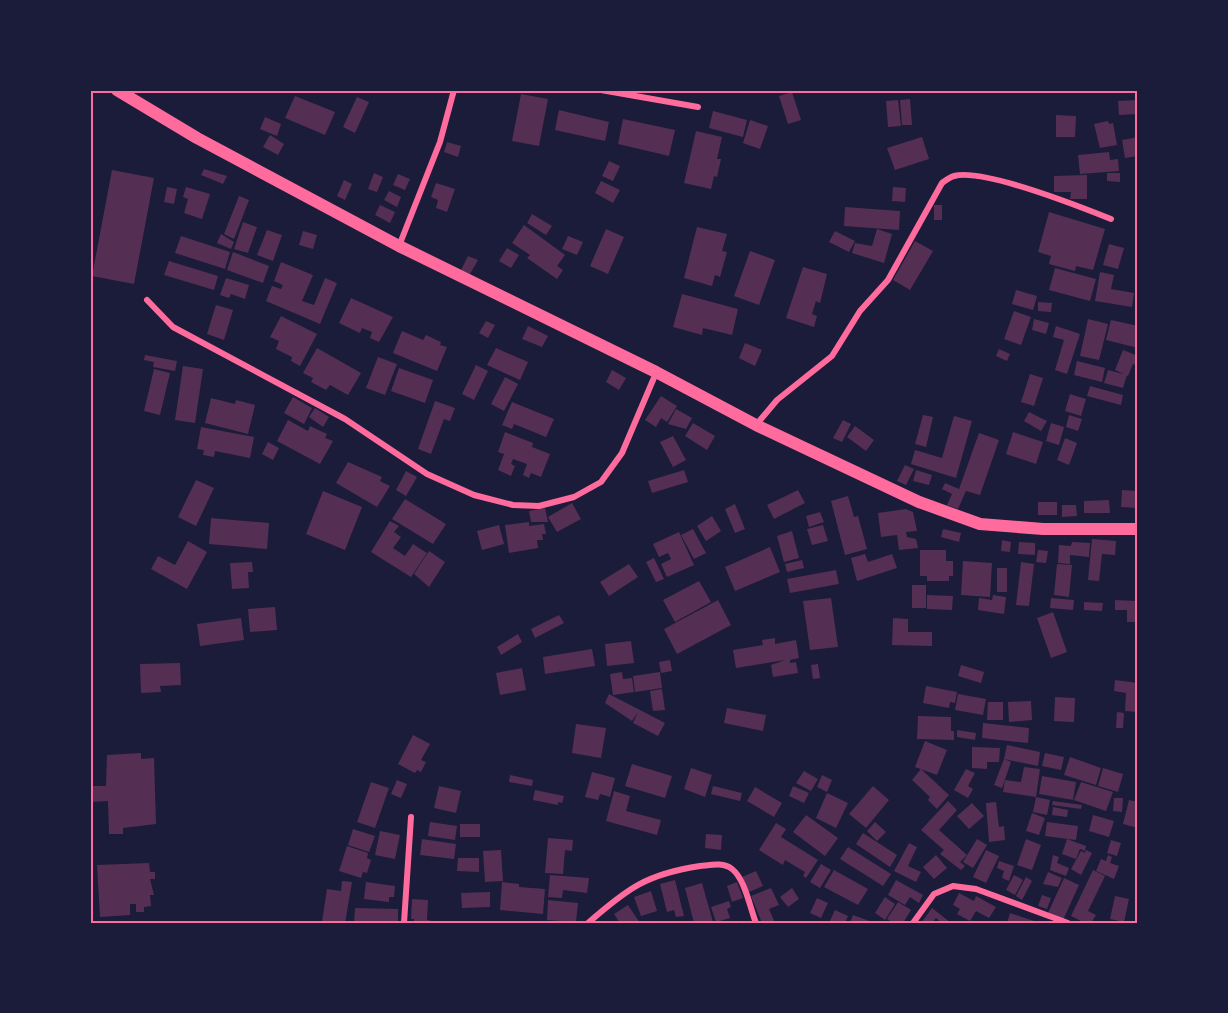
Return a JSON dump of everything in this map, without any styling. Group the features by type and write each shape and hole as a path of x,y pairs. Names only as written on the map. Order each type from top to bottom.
{"main road":[{"path":"117,90 197,138 399,246 656,372 756,425 919,502 980,524 1043,530 1138,529"}],"street":[{"path":"399,246 440,142 454,90"},
{"path":"601,90 698,107"},
{"path":"756,425 777,400 832,356 860,311 893,271 942,183 953,176 974,176 1054,197 1111,219"},
{"path":"147,300 173,327 345,419 427,474 474,495 513,505 539,506 574,497 601,482 622,453 656,372"},
{"path":"404,923 411,817"},
{"path":"588,923 641,881 670,871 719,864 731,867 738,875 756,923"},
{"path":"913,923 934,894 953,886 976,889 1068,923"}],"building":[{"path":"792,92 801,120 788,124 779,96"},
{"path":"521,94 548,99 539,146 512,141"},
{"path":"295,96 335,112 325,135 285,118"},
{"path":"357,97 369,102 355,133 343,127"},
{"path":"910,99 912,125 902,125 900,100"},
{"path":"898,100 901,126 888,127 886,101"},
{"path":"1138,100 1138,114 1119,115 1118,101"},
{"path":"559,110 609,122 605,141 555,130"},
{"path":"713,111 747,120 743,137 709,128"},
{"path":"1056,115 1076,116 1075,137 1056,137"},
{"path":"265,117 281,124 277,136 260,129"},
{"path":"623,119 675,130 669,156 618,144"},
{"path":"750,120 768,126 760,149 743,143"},
{"path":"1108,121 1109,124 1113,123 1117,145 1100,148 1094,124"},
{"path":"696,131 722,137 717,159 721,159 717,177 714,176 711,189 684,183"},
{"path":"270,135 284,144 278,155 263,147"},
{"path":"922,137 929,159 895,170 887,148"},
{"path":"1138,137 1138,156 1125,158 1122,140"},
{"path":"447,142 461,146 458,157 444,152"},
{"path":"1109,152 1110,160 1118,159 1119,171 1080,174 1078,155"},
{"path":"609,161 620,166 613,181 602,176"},
{"path":"204,169 227,176 223,184 201,175"},
{"path":"112,170 154,178 134,284 92,276"},
{"path":"374,173 383,177 377,192 368,189"},
{"path":"1107,173 1120,173 1120,182 1107,181"},
{"path":"398,174 410,179 405,190 393,185"},
{"path":"1087,175 1087,199 1070,199 1071,192 1054,192 1054,176"},
{"path":"344,180 352,184 345,200 337,196"},
{"path":"601,181 620,190 613,203 595,193"},
{"path":"436,183 455,189 447,212 436,208 438,200 431,197"},
{"path":"167,187 177,189 174,204 164,202"},
{"path":"186,187 210,194 202,219 184,213 188,199 183,197"},
{"path":"893,187 906,188 905,202 892,201"},
{"path":"389,191 401,197 397,207 384,200"},
{"path":"239,196 249,200 234,239 224,234"},
{"path":"380,205 395,212 390,223 375,215"},
{"path":"934,205 942,205 942,220 934,220"},
{"path":"845,207 900,211 899,230 844,226"},
{"path":"1049,212 1105,229 1093,270 1076,266 1075,271 1049,264 1051,256 1038,252"},
{"path":"532,214 552,226 546,235 527,223"},
{"path":"243,222 257,227 248,253 234,249"},
{"path":"524,225 565,255 557,266 563,270 557,279 527,258 530,255 512,243"},
{"path":"697,227 727,234 722,251 727,252 720,277 715,275 712,286 684,278"},
{"path":"606,229 624,237 608,274 590,266"},
{"path":"877,229 892,234 884,263 852,253 855,243 872,246"},
{"path":"267,230 282,235 273,261 257,255"},
{"path":"303,231 317,235 313,249 299,245"},
{"path":"835,231 855,241 849,252 829,242"},
{"path":"221,234 234,242 231,249 217,243"},
{"path":"181,236 230,252 225,269 175,253"},
{"path":"568,236 583,242 577,255 562,249"},
{"path":"915,241 933,251 910,290 893,280"},
{"path":"1109,244 1124,248 1118,269 1103,265"},
{"path":"507,248 519,255 511,268 499,261"},
{"path":"750,251 775,260 759,305 734,296"},
{"path":"233,252 269,266 263,283 227,270"},
{"path":"468,256 478,260 470,274 461,270"},
{"path":"169,261 218,276 214,290 164,275"},
{"path":"281,262 313,275 302,301 314,305 325,278 337,283 320,324 266,301 272,286 281,289 283,285 274,281"},
{"path":"803,267 827,274 820,303 816,301 812,314 817,316 814,327 786,318"},
{"path":"1055,268 1096,279 1090,301 1049,290"},
{"path":"1100,272 1114,275 1111,289 1134,293 1132,307 1095,301"},
{"path":"226,278 249,285 245,299 231,294 229,298 220,295"},
{"path":"1016,290 1037,296 1033,310 1012,304"},
{"path":"682,294 738,309 732,335 703,328 702,335 673,327"},
{"path":"351,298 393,317 379,342 370,338 372,332 362,328 360,333 339,323"},
{"path":"1038,302 1052,303 1051,312 1038,311"},
{"path":"216,305 233,310 224,340 207,334"},
{"path":"1014,311 1031,317 1021,345 1004,339"},
{"path":"281,316 317,334 300,366 291,361 292,357 276,349 279,341 270,337"},
{"path":"1034,319 1049,323 1046,334 1032,330"},
{"path":"1088,319 1108,324 1099,360 1080,356"},
{"path":"1111,320 1138,326 1138,348 1106,340"},
{"path":"486,321 495,325 488,338 479,333"},
{"path":"528,326 548,336 542,347 522,339"},
{"path":"1056,326 1080,334 1067,374 1055,370 1064,340 1053,337"},
{"path":"402,331 423,340 426,335 447,347 437,371 393,353"},
{"path":"745,343 762,350 755,366 739,358"},
{"path":"317,348 361,373 348,395 330,385 326,390 311,382 313,378 303,373"},
{"path":"496,348 528,362 520,380 487,365"},
{"path":"999,349 1010,354 1007,361 996,356"},
{"path":"1123,350 1138,356 1138,366 1133,364 1128,376 1115,370"},
{"path":"145,355 177,361 175,371 153,367 154,362 144,360"},
{"path":"378,357 397,364 385,395 366,388"},
{"path":"1077,361 1105,368 1102,382 1074,375"},
{"path":"476,365 488,371 474,400 462,394"},
{"path":"183,366 203,369 195,423 175,420"},
{"path":"399,368 433,380 425,403 391,391"},
{"path":"154,369 170,373 160,415 144,411"},
{"path":"612,370 626,378 619,390 606,382"},
{"path":"1108,370 1127,375 1123,388 1104,383"},
{"path":"1030,374 1043,378 1034,406 1021,402"},
{"path":"505,377 518,384 504,411 491,404"},
{"path":"1090,386 1123,395 1121,405 1087,396"},
{"path":"1070,394 1086,399 1081,416 1065,411"},
{"path":"661,396 677,406 667,422 661,418 656,427 645,420"},
{"path":"293,397 312,408 304,424 284,413"},
{"path":"211,398 235,404 236,400 255,405 248,434 205,423"},
{"path":"435,401 455,408 450,421 444,419 431,454 418,449"},
{"path":"512,402 554,419 546,437 514,424 512,429 502,425"},
{"path":"315,408 329,417 323,427 309,417"},
{"path":"676,409 692,418 686,429 668,424"},
{"path":"1029,412 1047,421 1041,431 1024,421"},
{"path":"923,415 933,417 926,447 915,444"},
{"path":"1069,415 1082,419 1078,431 1066,427"},
{"path":"954,416 972,421 956,478 911,464 915,450 942,458"},
{"path":"288,420 308,431 310,426 327,434 325,438 333,441 320,464 277,441"},
{"path":"843,420 851,424 842,442 833,438"},
{"path":"693,423 715,436 707,450 685,436"},
{"path":"1051,423 1064,427 1059,445 1046,441"},
{"path":"855,426 874,440 866,451 847,437"},
{"path":"201,427 254,437 250,458 215,451 214,457 203,455 204,450 197,449"},
{"path":"505,432 533,443 532,447 550,454 541,477 531,473 529,478 523,475 527,464 513,459 511,464 515,466 511,476 498,470 504,454 498,452"},
{"path":"1013,432 1043,442 1036,464 1006,454"},
{"path":"979,433 999,440 980,495 966,491 958,509 947,505 952,494 942,489 945,483 959,489"},
{"path":"673,436 686,460 673,467 660,442"},
{"path":"1065,438 1077,443 1069,465 1057,460"},
{"path":"268,442 279,448 273,460 262,454"},
{"path":"348,462 382,477 380,481 390,486 377,507 336,483"},
{"path":"905,465 914,469 906,485 897,481"},
{"path":"684,470 688,482 652,493 648,481"},
{"path":"916,470 932,475 929,485 913,481"},
{"path":"406,471 417,477 406,496 396,490"},
{"path":"196,480 214,488 196,526 178,517"},
{"path":"798,490 805,503 774,519 767,505"},
{"path":"1122,490 1138,491 1138,508 1121,507"},
{"path":"323,491 362,507 345,550 306,534"},
{"path":"848,496 854,517 858,516 867,549 845,555 831,501"},
{"path":"405,499 446,524 433,544 392,519"},
{"path":"1109,500 1110,513 1084,513 1084,501"},
{"path":"1038,502 1057,502 1057,515 1038,515"},
{"path":"572,503 581,519 557,532 548,517"},
{"path":"735,504 745,529 735,533 725,509"},
{"path":"1062,505 1076,505 1077,516 1062,517"},
{"path":"545,508 548,522 531,522 529,511"},
{"path":"906,509 913,512 917,531 906,532 907,537 916,539 918,548 899,550 897,535 881,537 878,513"},
{"path":"820,512 824,522 809,527 806,516"},
{"path":"712,516 721,531 706,541 697,526"},
{"path":"211,518 269,523 267,549 209,544"},
{"path":"390,521 399,526 394,532 401,537 393,548 405,556 413,544 427,553 411,577 371,552"},
{"path":"529,522 529,526 544,524 546,534 542,534 543,540 537,540 538,548 509,553 505,525"},
{"path":"499,525 504,544 482,550 477,531"},
{"path":"823,525 828,541 812,545 807,529"},
{"path":"693,529 706,553 694,559 681,535"},
{"path":"943,529 961,533 959,542 941,537"},
{"path":"792,531 799,558 784,562 777,536"},
{"path":"679,532 694,565 667,577 661,564 671,559 668,553 659,557 653,544"},
{"path":"1092,539 1116,541 1115,555 1102,554 1099,581 1088,580"},
{"path":"1002,540 1011,542 1010,552 1001,551"},
{"path":"188,541 207,552 187,589 151,569 158,556 175,565"},
{"path":"1019,542 1035,543 1035,555 1018,554"},
{"path":"1072,542 1090,543 1089,557 1070,555 1070,564 1058,563 1059,545 1071,546"},
{"path":"770,547 780,572 735,591 725,567"},
{"path":"920,550 946,550 946,561 953,561 953,576 949,576 949,581 927,581 927,576 920,576"},
{"path":"1038,550 1048,551 1046,563 1036,562"},
{"path":"429,551 445,562 429,587 414,574"},
{"path":"865,554 868,562 892,554 897,568 857,581 851,558"},
{"path":"654,558 664,579 656,582 646,562"},
{"path":"802,560 804,568 787,572 785,564"},
{"path":"963,561 992,563 990,597 961,595"},
{"path":"252,562 253,572 248,572 249,588 232,589 230,563"},
{"path":"1021,562 1034,564 1029,606 1016,605"},
{"path":"629,564 638,577 609,596 600,582"},
{"path":"1057,564 1072,565 1069,597 1054,595"},
{"path":"997,568 1007,568 1007,592 997,592"},
{"path":"836,570 839,584 790,593 787,579"},
{"path":"699,581 711,602 675,622 663,600"},
{"path":"912,585 926,585 926,608 912,608"},
{"path":"927,595 953,596 952,610 927,609"},
{"path":"993,595 1006,597 1004,614 978,610 979,598 992,600"},
{"path":"831,598 838,647 810,650 803,601"},
{"path":"1051,598 1074,600 1073,610 1050,608"},
{"path":"718,600 731,625 677,654 664,629"},
{"path":"1115,600 1138,601 1138,622 1127,622 1127,610 1115,610"},
{"path":"1084,602 1103,603 1102,611 1084,610"},
{"path":"275,607 277,630 250,632 248,609"},
{"path":"1053,612 1067,652 1051,658 1037,618"},
{"path":"559,615 564,623 535,638 531,629"},
{"path":"241,618 244,640 200,646 197,624"},
{"path":"893,618 908,619 908,632 932,632 932,646 892,645"},
{"path":"518,634 522,642 501,655 497,647"},
{"path":"775,638 775,644 796,640 799,658 790,660 790,663 796,662 798,673 773,677 771,665 785,660 736,668 733,650 763,645 762,640"},
{"path":"631,641 634,663 607,666 605,644"},
{"path":"592,649 595,666 545,674 543,657"},
{"path":"670,660 672,671 661,673 659,662"},
{"path":"180,663 181,685 160,686 161,692 141,693 140,664"},
{"path":"818,664 820,678 813,679 811,665"},
{"path":"961,665 984,672 981,683 958,676"},
{"path":"522,668 526,690 500,695 496,673"},
{"path":"622,672 623,679 632,678 634,692 613,695 610,674"},
{"path":"660,672 662,688 635,692 633,676"},
{"path":"1115,680 1138,683 1138,712 1125,711 1126,693 1114,691"},
{"path":"926,686 957,692 955,703 950,702 949,708 923,703"},
{"path":"662,689 665,710 653,711 650,691"},
{"path":"609,694 665,723 658,736 633,723 638,712 632,721 605,703"},
{"path":"958,694 986,699 983,715 955,710"},
{"path":"1055,697 1075,698 1074,722 1054,721"},
{"path":"1031,701 1032,720 1009,722 1008,702"},
{"path":"988,702 1003,702 1003,720 987,720"},
{"path":"727,708 766,715 763,731 724,723"},
{"path":"1117,712 1124,713 1123,728 1116,728"},
{"path":"918,716 951,717 951,731 954,731 954,740 917,739"},
{"path":"983,723 1029,728 1028,743 982,738"},
{"path":"576,724 606,728 601,758 572,753"},
{"path":"957,730 976,733 975,740 957,737"},
{"path":"413,735 430,744 421,760 426,762 421,772 417,770 415,773 398,764"},
{"path":"925,741 947,750 937,775 915,767"},
{"path":"1007,745 1040,752 1038,766 1004,759"},
{"path":"972,747 1000,748 999,762 987,762 987,769 972,768"},
{"path":"141,753 141,759 154,758 156,824 123,828 123,834 109,834 108,801 90,802 90,786 106,786 107,755"},
{"path":"1045,753 1064,757 1061,770 1042,766"},
{"path":"1070,757 1101,768 1096,785 1064,775"},
{"path":"1004,759 1011,762 1002,788 994,785"},
{"path":"632,764 672,776 665,798 625,786"},
{"path":"1024,767 1040,769 1036,797 1003,792 1005,780 1021,782"},
{"path":"691,768 712,775 705,797 684,789"},
{"path":"1103,768 1123,774 1118,792 1098,786"},
{"path":"921,769 949,795 937,809 928,800 930,797 912,780"},
{"path":"966,769 975,773 968,786 973,789 968,798 954,790"},
{"path":"804,771 818,779 811,791 796,783"},
{"path":"592,772 615,778 610,797 600,794 598,800 585,797"},
{"path":"510,775 533,780 532,786 509,782"},
{"path":"822,775 832,780 827,792 817,787"},
{"path":"1042,776 1076,782 1073,800 1039,794"},
{"path":"397,780 407,784 401,798 391,794"},
{"path":"371,782 389,788 375,828 357,822"},
{"path":"1081,782 1113,792 1106,811 1074,800"},
{"path":"439,786 461,791 456,813 434,808"},
{"path":"713,786 742,793 740,801 711,794"},
{"path":"793,786 809,793 804,803 789,796"},
{"path":"873,786 889,800 866,828 849,814"},
{"path":"755,787 782,803 774,817 747,801"},
{"path":"535,790 564,796 562,803 558,802 558,805 533,800"},
{"path":"614,791 630,796 626,811 661,820 657,835 606,821"},
{"path":"827,793 848,803 836,828 816,818"},
{"path":"1036,797 1050,800 1047,815 1033,812"},
{"path":"1114,798 1123,798 1122,812 1113,811"},
{"path":"1129,800 1138,802 1138,828 1123,824"},
{"path":"948,801 957,810 939,830 967,855 960,862 965,866 961,870 940,854 944,850 921,830"},
{"path":"1053,801 1082,805 1081,809 1052,805"},
{"path":"996,802 999,827 1004,826 1005,840 989,842 986,803"},
{"path":"972,803 984,816 969,829 957,816"},
{"path":"1053,807 1068,810 1067,817 1052,815"},
{"path":"1032,813 1045,818 1039,835 1026,831"},
{"path":"806,815 838,838 825,856 793,832"},
{"path":"1093,815 1114,821 1109,837 1089,831"},
{"path":"430,822 457,826 455,840 428,836"},
{"path":"875,822 886,832 877,841 867,831"},
{"path":"1047,822 1078,826 1076,840 1045,836"},
{"path":"776,823 786,829 781,837 818,860 806,878 803,876 805,872 785,860 783,865 759,850"},
{"path":"460,824 480,824 480,837 460,837"},
{"path":"353,829 375,836 369,852 348,845"},
{"path":"380,831 400,835 395,859 375,855"},
{"path":"863,833 897,855 890,867 856,844"},
{"path":"706,834 722,835 721,850 705,848"},
{"path":"548,838 573,840 572,851 565,850 563,874 545,873"},
{"path":"422,839 456,844 454,859 420,855"},
{"path":"977,839 987,845 973,868 963,862"},
{"path":"1026,839 1041,845 1032,870 1017,865"},
{"path":"1067,839 1086,846 1085,851 1080,849 1076,859 1062,854"},
{"path":"1111,840 1121,843 1117,856 1107,853"},
{"path":"909,843 917,847 908,866 921,872 916,882 894,871"},
{"path":"347,846 368,853 367,858 371,860 367,873 363,872 361,878 339,871"},
{"path":"848,847 891,874 883,886 840,859"},
{"path":"501,850 503,881 485,882 483,851"},
{"path":"986,850 999,856 986,883 973,877"},
{"path":"1086,850 1092,853 1081,875 1071,869 1081,851 1085,853"},
{"path":"936,855 947,868 934,879 923,867"},
{"path":"1053,855 1059,857 1057,863 1069,868 1066,876 1050,870"},
{"path":"1108,855 1112,857 1110,863 1119,866 1114,879 1096,871 1101,859 1106,861"},
{"path":"458,858 479,858 479,872 457,871"},
{"path":"999,861 1014,866 1009,881 1002,878 1004,871 997,868"},
{"path":"149,863 150,872 155,872 155,879 150,879 154,895 150,895 151,906 144,907 144,912 136,912 136,904 130,904 130,915 100,917 97,865"},
{"path":"821,864 831,870 820,888 810,882"},
{"path":"834,870 868,889 858,905 824,887"},
{"path":"1093,870 1105,876 1088,911 1096,915 1091,923 1085,923 1071,916"},
{"path":"756,871 763,886 749,892 742,877"},
{"path":"1048,872 1062,878 1058,887 1043,884"},
{"path":"550,875 589,878 587,893 563,890 562,898 548,897"},
{"path":"1014,875 1023,880 1015,895 1006,890"},
{"path":"1026,877 1032,881 1022,900 1016,896"},
{"path":"1064,878 1079,885 1063,920 1048,913"},
{"path":"675,880 684,916 676,917 674,910 667,912 660,884"},
{"path":"896,880 923,895 919,903 910,897 905,905 888,895"},
{"path":"342,881 352,882 345,923 322,922 327,889 341,891"},
{"path":"366,882 395,886 394,897 389,897 389,902 364,899"},
{"path":"502,882 519,884 519,887 545,889 543,914 500,910"},
{"path":"737,882 743,898 732,902 727,886"},
{"path":"702,883 713,922 694,923 685,888"},
{"path":"771,888 779,905 769,909 775,923 762,923 751,896"},
{"path":"792,888 799,899 788,907 780,897"},
{"path":"651,891 657,911 641,916 634,897"},
{"path":"490,892 490,907 462,908 461,893"},
{"path":"959,893 974,901 976,896 996,907 989,918 976,911 970,921 957,914 960,909 953,905"},
{"path":"1042,895 1051,898 1047,909 1038,906"},
{"path":"1115,896 1129,899 1124,922 1110,919"},
{"path":"885,897 895,904 885,920 875,913"},
{"path":"817,898 828,903 821,918 810,913"},
{"path":"412,899 428,900 427,920 432,923 414,923 414,919 411,919"},
{"path":"548,900 578,903 576,922 547,920"},
{"path":"729,901 731,907 727,909 730,918 716,922 711,907"},
{"path":"898,902 911,910 903,923 894,923 887,919"},
{"path":"628,905 640,923 620,923 614,914"},
{"path":"355,908 398,909 398,923 354,923"},
{"path":"932,908 951,923 942,923 936,918 932,923 921,923"},
{"path":"835,910 848,916 845,923 829,923"},
{"path":"1010,913 1034,921 1033,923 1007,923"},
{"path":"853,915 875,923 850,923"}]}
